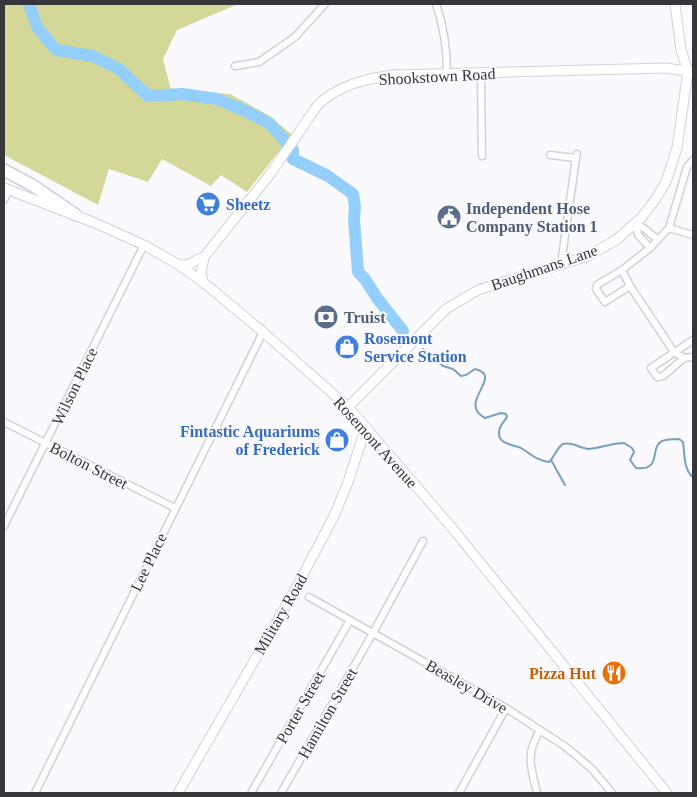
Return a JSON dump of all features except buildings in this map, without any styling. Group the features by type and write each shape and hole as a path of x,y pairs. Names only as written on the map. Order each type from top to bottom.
{"highway":[{"path":"4,170 32,185 76,215"}],"main road":[{"name":"Baughmans Lane","path":"348,407 446,309 478,290 561,261 588,256 616,240 636,224 655,200 677,148 691,71 681,50 674,4"},
{"name":"Shookstown Road","path":"204,257 271,173 317,106 326,96 341,89 375,78 393,75 666,68 691,71"},
{"name":"Rosemont Avenue","path":"6,189 76,215 144,245 179,265 203,282 263,332 348,407 453,529 667,793"},
{"path":"179,265 190,265 199,258 204,257 201,274 203,282"},
{"name":"Military Road","path":"178,793 295,590 334,516 347,485 366,427"}],"street":[{"path":"235,66 259,62 295,37 325,4"},
{"path":"436,4 442,22 447,51 447,74"},
{"path":"481,74 482,156"},
{"path":"550,154 577,156 561,261"},
{"path":"630,286 605,302 596,288 597,285 622,270 650,248 669,228 687,167 693,160"},
{"path":"4,200 6,189"},
{"path":"636,224 658,240"},
{"path":"636,224 638,235 650,248"},
{"path":"669,228 693,235"},
{"name":"Wilson Place","path":"4,526 144,245"},
{"path":"622,270 630,286 674,352 684,358"},
{"name":"Lee Place","path":"35,793 263,332"},
{"path":"693,340 651,368 657,376 663,376 684,358 693,357"},
{"name":"Bolton Street","path":"4,422 175,508"},
{"name":"Hamilton Street","path":"281,793 424,541"},
{"name":"Beasley Drive","path":"309,597 506,708 574,752 592,769 612,793"},
{"name":"Porter Street","path":"251,793 350,620"},
{"path":"459,793 506,708"},
{"path":"537,793 531,768 530,753 533,741 540,730"}],"green space":[{"path":"4,4 238,4 177,30 163,59 171,90 230,94 270,116 291,134 293,141 253,196 280,150 247,192 221,175 211,186 162,159 148,182 109,169 98,205 4,155"}],"waterway":[{"path":"29,4 37,27 56,50 93,56 119,69 148,96 182,94 217,99 248,112 270,124 293,150 293,159 328,176 353,194 358,272 403,331"},
{"path":"423,349 443,366 453,369 461,376 475,369 483,372 484,384 475,405 477,412 485,418 501,413 506,414 507,417 499,431 501,440 507,444 521,448 537,458 549,462 561,445 566,443 589,449 624,443 632,448 634,452 630,460 636,468 644,468 650,466 653,462 658,444 664,440 679,439 683,442 687,468 691,476 693,475"},
{"path":"551,460 565,485"}],"place":[{"name":"Sheetz","path":"208,204"},
{"name":"Independent Hose Company Station 1","path":"449,217"},
{"name":"Truist","path":"326,317"},
{"name":"Rosemont Service Station","path":"347,347"},
{"name":"Fintastic Aquariums of Frederick","path":"337,440"},
{"name":"Pizza Hut","path":"614,673"}]}
